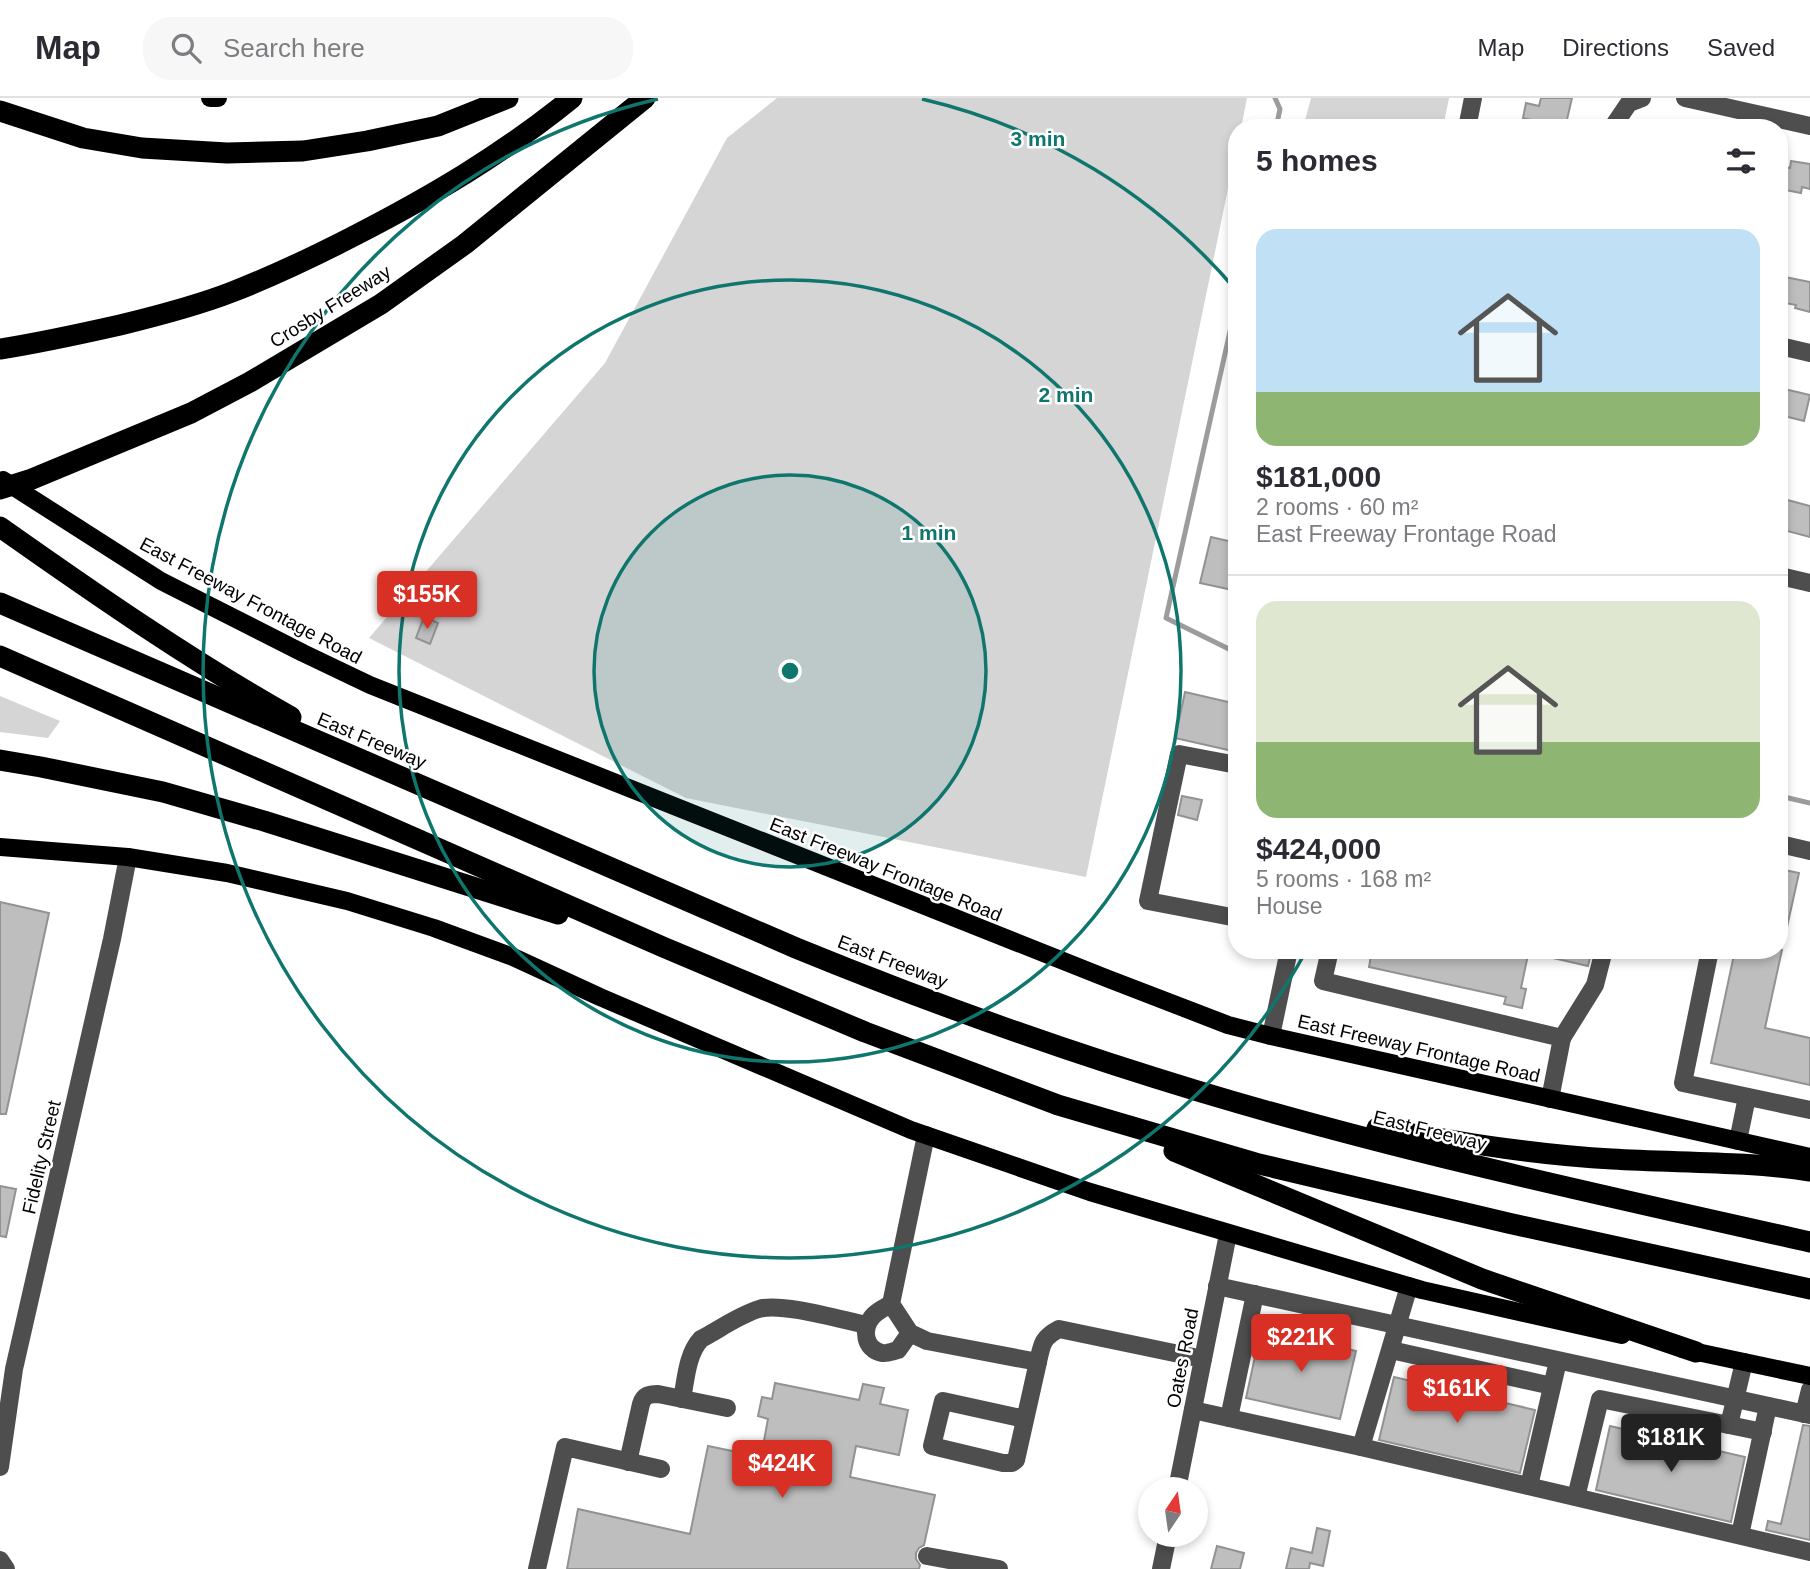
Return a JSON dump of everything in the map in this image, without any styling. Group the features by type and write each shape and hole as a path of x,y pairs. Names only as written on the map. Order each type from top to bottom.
{"highway":[{"path":"0,111 83,138 142,148 227,153 303,151 367,141 438,126 508,98"},
{"path":"0,349 48,342 162,315 231,293 396,215 481,165 572,98"},
{"name":"Crosby Freeway","path":"0,489 32,479 191,413 250,382 381,304 527,196 645,98"},
{"path":"0,527 233,684 338,743 461,804"},
{"name":"East Freeway","path":"0,603 796,948 905,991 1110,1063 1270,1112 1407,1149 1810,1241"},
{"path":"0,656 663,947 865,1032 1058,1105 1482,1279 1696,1352"},
{"path":"0,760 163,792 264,821 663,947"},
{"path":"1058,1105 1259,1164 1494,1220 1810,1289"},
{"path":"1270,1112 1514,1150 1609,1159 1731,1164 1810,1171"}],"main road":[{"path":"211,98 218,98"},
{"name":"East Freeway Frontage Road","path":"0,478 161,581 370,685 1228,1025 1810,1157"},
{"path":"0,847 128,857 227,873 347,901 434,928 513,957 600,997 926,1135 1090,1192 1409,1286 1810,1376"}],"street":[{"path":"1469,119 1473,98"},
{"path":"1618,119 1629,103 1641,98"},
{"path":"1685,98 1779,119"},
{"path":"1788,121 1810,126"},
{"path":"1788,348 1810,353"},
{"path":"1788,578 1810,583"},
{"path":"1228,763 1179,754 1149,901 1228,917"},
{"path":"1788,846 1810,851"},
{"name":"Fidelity Street","path":"0,1467 14,1369 112,939 128,857"},
{"path":"1270,1036 1287,959"},
{"path":"1328,959 1324,981 1562,1038"},
{"path":"1550,1099 1562,1038 1595,985 1602,959"},
{"path":"1708,959 1683,1083 1810,1110"},
{"path":"1738,1141 1747,1097"},
{"path":"910,1333 898,1350 884,1353 874,1350 867,1342 865,1334 866,1325 873,1316 891,1304 926,1135"},
{"name":"Oates Road","path":"1179,1477 1228,1234"},
{"path":"1217,1286 1807,1415 1810,1390"},
{"path":"1361,1447 1409,1286"},
{"path":"1228,1418 1255,1294"},
{"path":"891,1304 910,1333 927,1341 1038,1362"},
{"path":"682,1399 692,1351 697,1343 760,1308 788,1308 866,1325"},
{"path":"1025,1419 943,1401 932,1447 1003,1463 1016,1461 1042,1344 1048,1335 1059,1329 1203,1359"},
{"path":"1391,1350 1552,1386"},
{"path":"1529,1486 1558,1361"},
{"path":"1730,1425 1744,1362"},
{"path":"1611,1401 1617,1373"},
{"path":"628,1462 643,1398 649,1394 727,1408"},
{"path":"1576,1497 1600,1399 1763,1432"},
{"path":"1740,1535 1768,1406"},
{"path":"1193,1410 1810,1552"},
{"path":"537,1569 565,1447 662,1469"},
{"path":"1161,1569 1166,1547"},
{"path":"927,1556 999,1569"},
{"path":"0,1560 6,1569"}],"shaded area":[{"path":"777,98 1247,98 1243,119 1228,119 1228,189 1086,877 686,798 369,638 605,363 727,138"},
{"path":"1311,98 1449,98 1445,119 1305,119"},
{"path":"0,696 60,721 48,738 0,732"}],"building":[{"path":"1541,98 1572,98 1567,119 1523,118 1526,103 1539,106"},
{"path":"1791,161 1810,164 1810,189 1802,187 1801,193 1788,191"},
{"path":"1788,278 1810,282 1810,312 1795,308 1796,305 1788,304"},
{"path":"1788,390 1810,395 1804,421 1788,417"},
{"path":"1788,500 1810,506 1810,537 1788,531"},
{"path":"1211,537 1228,541 1228,589 1200,583"},
{"path":"424,617 438,623 430,644 416,638"},
{"path":"1185,692 1228,702 1228,750 1175,738"},
{"path":"1182,796 1202,800 1197,820 1178,815"},
{"path":"1788,871 1799,873 1788,922"},
{"path":"0,902 49,913 6,1114 0,1114"},
{"path":"1370,959 1527,959 1521,988 1526,989 1522,1008 1504,1004 1506,997 1369,967"},
{"path":"1557,959 1590,959 1588,966"},
{"path":"1733,959 1780,959 1765,1028 1810,1038 1810,1085 1711,1063"},
{"path":"0,1186 16,1189 6,1237 0,1236"},
{"path":"1261,1329 1356,1351 1340,1419 1246,1398"},
{"path":"1394,1377 1535,1410 1520,1473 1379,1440"},
{"path":"775,1383 859,1400 863,1384 884,1388 880,1404 908,1410 899,1455 856,1446 850,1477 935,1495 924,1545 916,1553 919,1569 567,1569 578,1509 690,1534 708,1446 761,1457 768,1419 758,1416 762,1397 772,1399"},
{"path":"1803,1425 1810,1426 1810,1540 1766,1530 1768,1521 1781,1524"},
{"path":"1610,1426 1745,1457 1731,1522 1596,1490"},
{"path":"1317,1528 1330,1531 1323,1566 1310,1563 1309,1569 1286,1569 1291,1548 1312,1553"},
{"path":"1217,1546 1244,1553 1240,1569 1211,1569"}],"waterway":[{"path":"1275,98 1280,109 1278,119"},
{"path":"1228,340 1166,618 1228,649"},
{"path":"1788,798 1810,803"}]}
